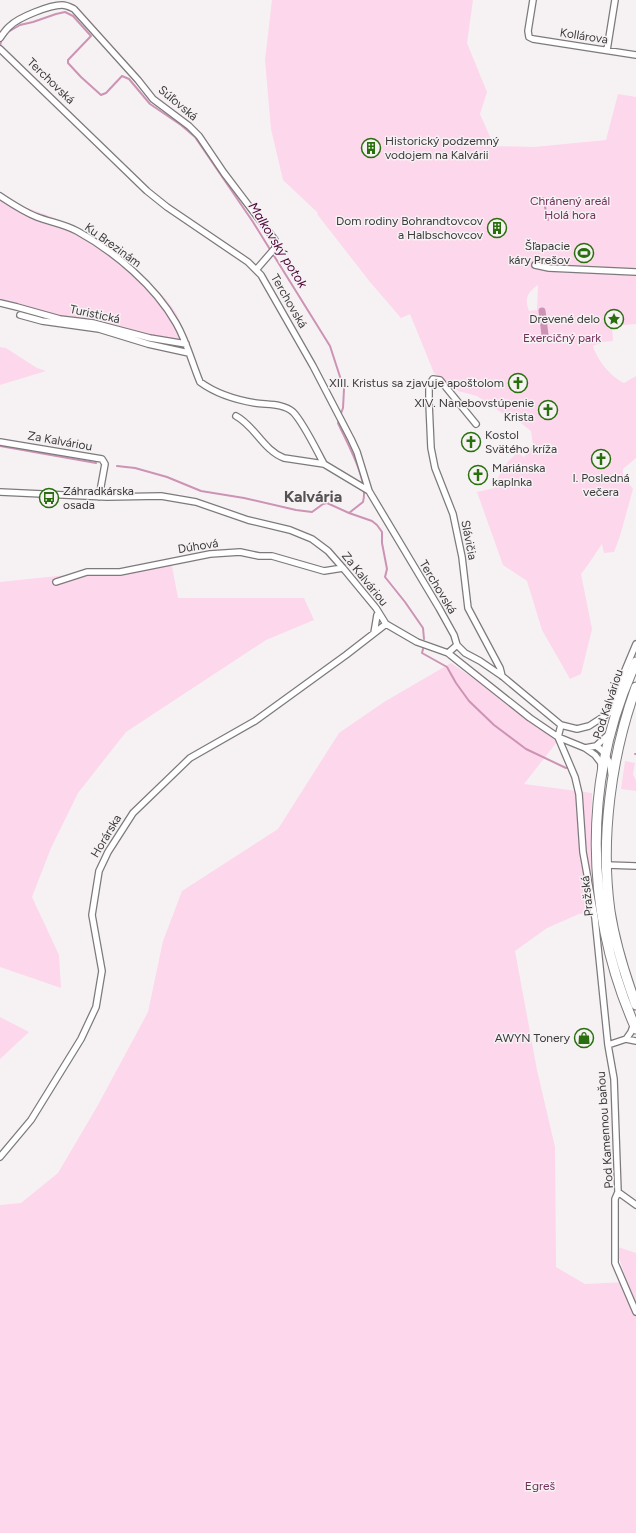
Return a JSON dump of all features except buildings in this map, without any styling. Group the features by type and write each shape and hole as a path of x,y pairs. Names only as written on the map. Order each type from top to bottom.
{"main road":[{"name":"Pod Kalváriou","path":"605,755 620,701 636,662"},
{"name":"Pod Kalváriou","path":"619,745 636,687"},
{"name":"Pražská","path":"619,745 612,784 608,823 608,896 613,925 628,983 636,1005"},
{"name":"Pražská","path":"605,755 596,823 598,894 604,934 611,961 620,989 635,1026"}],"street":[{"name":"Kollárova","path":"533,0 528,31 529,37 533,39 636,55"},
{"path":"607,50 615,0"},
{"name":"Súľovská","path":"0,38 9,26 16,21 51,7 62,5 68,6 74,10 138,80 153,100 180,119 199,136 224,173 275,240 275,248 256,270"},
{"name":"Terchovská","path":"1,49 147,191 167,207 248,262 261,275 338,414 357,452 364,489 439,608 457,644 465,653 502,676"},
{"name":"Ku Brezinám","path":"0,196 23,211 77,231 130,268 154,293 176,323 186,344 200,382 208,388 232,397 281,406 293,412 324,464"},
{"path":"535,266 636,272"},
{"name":"Turistická","path":"0,303 17,306 60,319 93,323 150,338 186,344"},
{"name":"Turistická","path":"20,315 42,321 99,329 148,344 189,353"},
{"name":"Slávičia","path":"476,424 440,380 433,379 429,385 430,448 434,468 453,514 462,557 468,608 500,668 502,676 561,725"},
{"path":"236,416 243,419 264,444 279,456 324,464 364,489"},
{"name":"Za Kalváriou","path":"0,442 102,459 105,464 98,497"},
{"name":"Za Kalváriou","path":"0,492 98,497 161,496 196,502 248,520 290,530 312,540 328,551 376,608 386,624 417,642 448,653 530,718 558,737 585,748"},
{"name":"Dúhová","path":"56,582 87,572 120,572 210,554 240,552 259,556 272,556 324,571 343,568"},
{"path":"374,633 377,615"},
{"name":"Horárska","path":"0,1157 31,1120 81,1039 96,1007 102,971 92,915 98,871 108,852 133,813 190,758 254,722 386,624"},
{"path":"448,653 457,644"},
{"name":"Pod Kalváriou","path":"561,725 577,729 589,726 609,713 622,675 636,644"},
{"path":"558,737 561,725"},
{"path":"585,748 596,746 605,740 611,732"},
{"name":"Pod Kamennou baňou","path":"558,737 575,777 579,794 583,852 595,918 608,1045 614,1079 618,1192 636,1205"},
{"path":"595,755 605,755 616,749 619,745"},
{"path":"565,753 571,746 579,746"},
{"path":"596,746 603,751 611,767 612,784"},
{"path":"585,748 595,755 601,762 602,769"},
{"path":"607,865 636,866"},
{"path":"626,1039 635,1026"},
{"path":"608,1045 626,1039 636,1041"},
{"path":"618,1192 615,1199 616,1263 636,1312"}],"green space":[{"path":"272,0 473,0 467,43 487,92 480,114 494,146 534,147 606,140 618,94 636,97 636,324 612,326 613,341 603,342 593,346 601,362 614,377 624,383 636,376 636,458 623,469 623,475 633,489 614,552 604,553 602,544 581,574 592,629 581,674 570,679 542,630 527,581 503,565 477,492 495,488 500,473 509,460 517,453 524,457 533,445 531,431 512,416 502,413 477,396 458,391 434,373 410,314 401,318 370,282 317,214 318,213 283,180 271,129 265,60","holes":["538,285 537,310 529,311 527,299 529,293"]},
{"path":"0,199 61,221 90,238 126,263 159,292 171,305 179,320 182,341 164,341 0,305"},
{"path":"0,347 6,348 37,368 46,371 0,385"},
{"path":"171,561 178,598 304,598 314,620 266,640 126,732 78,793 51,848 32,897 59,955 61,988 0,967 0,582 86,573 141,572"},
{"name":"Egreš","path":"451,663 560,738 524,784 592,793 591,845 599,911 579,914 547,928 515,951 537,1070 555,1147 556,1267 585,1284 627,1282 615,1246 636,1253 636,1533 0,1533 0,1205 21,1203 58,1173 98,1105 148,1012 163,941 182,891 278,829 339,733 384,702"},
{"path":"625,761 635,763 633,774 636,781 636,791 621,789"},
{"path":"0,1017 29,1032 0,1059"}],"waterway":[{"name":"Malkovský potok","path":"0,47 1,41 8,32 20,25 65,12 73,16 91,36 68,60 68,63 81,77 101,95 106,93 122,76 129,79 150,104 181,125 195,137 253,222 330,346 344,389 343,408 340,416"},
{"path":"543,198 548,220"},
{"path":"542,311 545,335"},
{"name":"Malkovský potok","path":"339,420 338,423 360,473 364,493 363,502 349,513"},
{"path":"0,446 96,463"},
{"path":"117,466 135,468 167,477 201,491 244,498 296,510 312,512 323,504 327,503 372,521 382,532 382,543 387,569 385,577 423,628 424,639"},
{"name":"Malkovský potok","path":"423,649 422,653 447,667 469,701 494,725 526,749 566,768"}],"place":[{"name":"Historický podzemný vodojem na Kalvárii","path":"371,148"},
{"name":"Dom rodiny Bohrandtovcov a Halbschovcov","path":"497,228"},
{"name":"Šľapacie káry Prešov","path":"584,253"},
{"name":"Drevené delo","path":"614,319"},
{"name":"XIII. Kristus sa zjavuje apoštolom","path":"518,383"},
{"name":"XIV. Nanebovstúpenie Krista","path":"548,410"},
{"name":"Kostol Svätého kríža","path":"471,442"},
{"name":"I. Posledná večera","path":"601,459"},
{"name":"Mariánska kaplnka","path":"478,475"},
{"name":"Záhradkárska osada","path":"49,498"},
{"name":"AWYN Tonery","path":"584,1038"}],"district":[{"name":"Kalvária","path":"313,496"}],"park label":[{"name":"Chránený areál Holá hora","path":"570,208"},
{"name":"Exercičný park","path":"562,338"}]}
